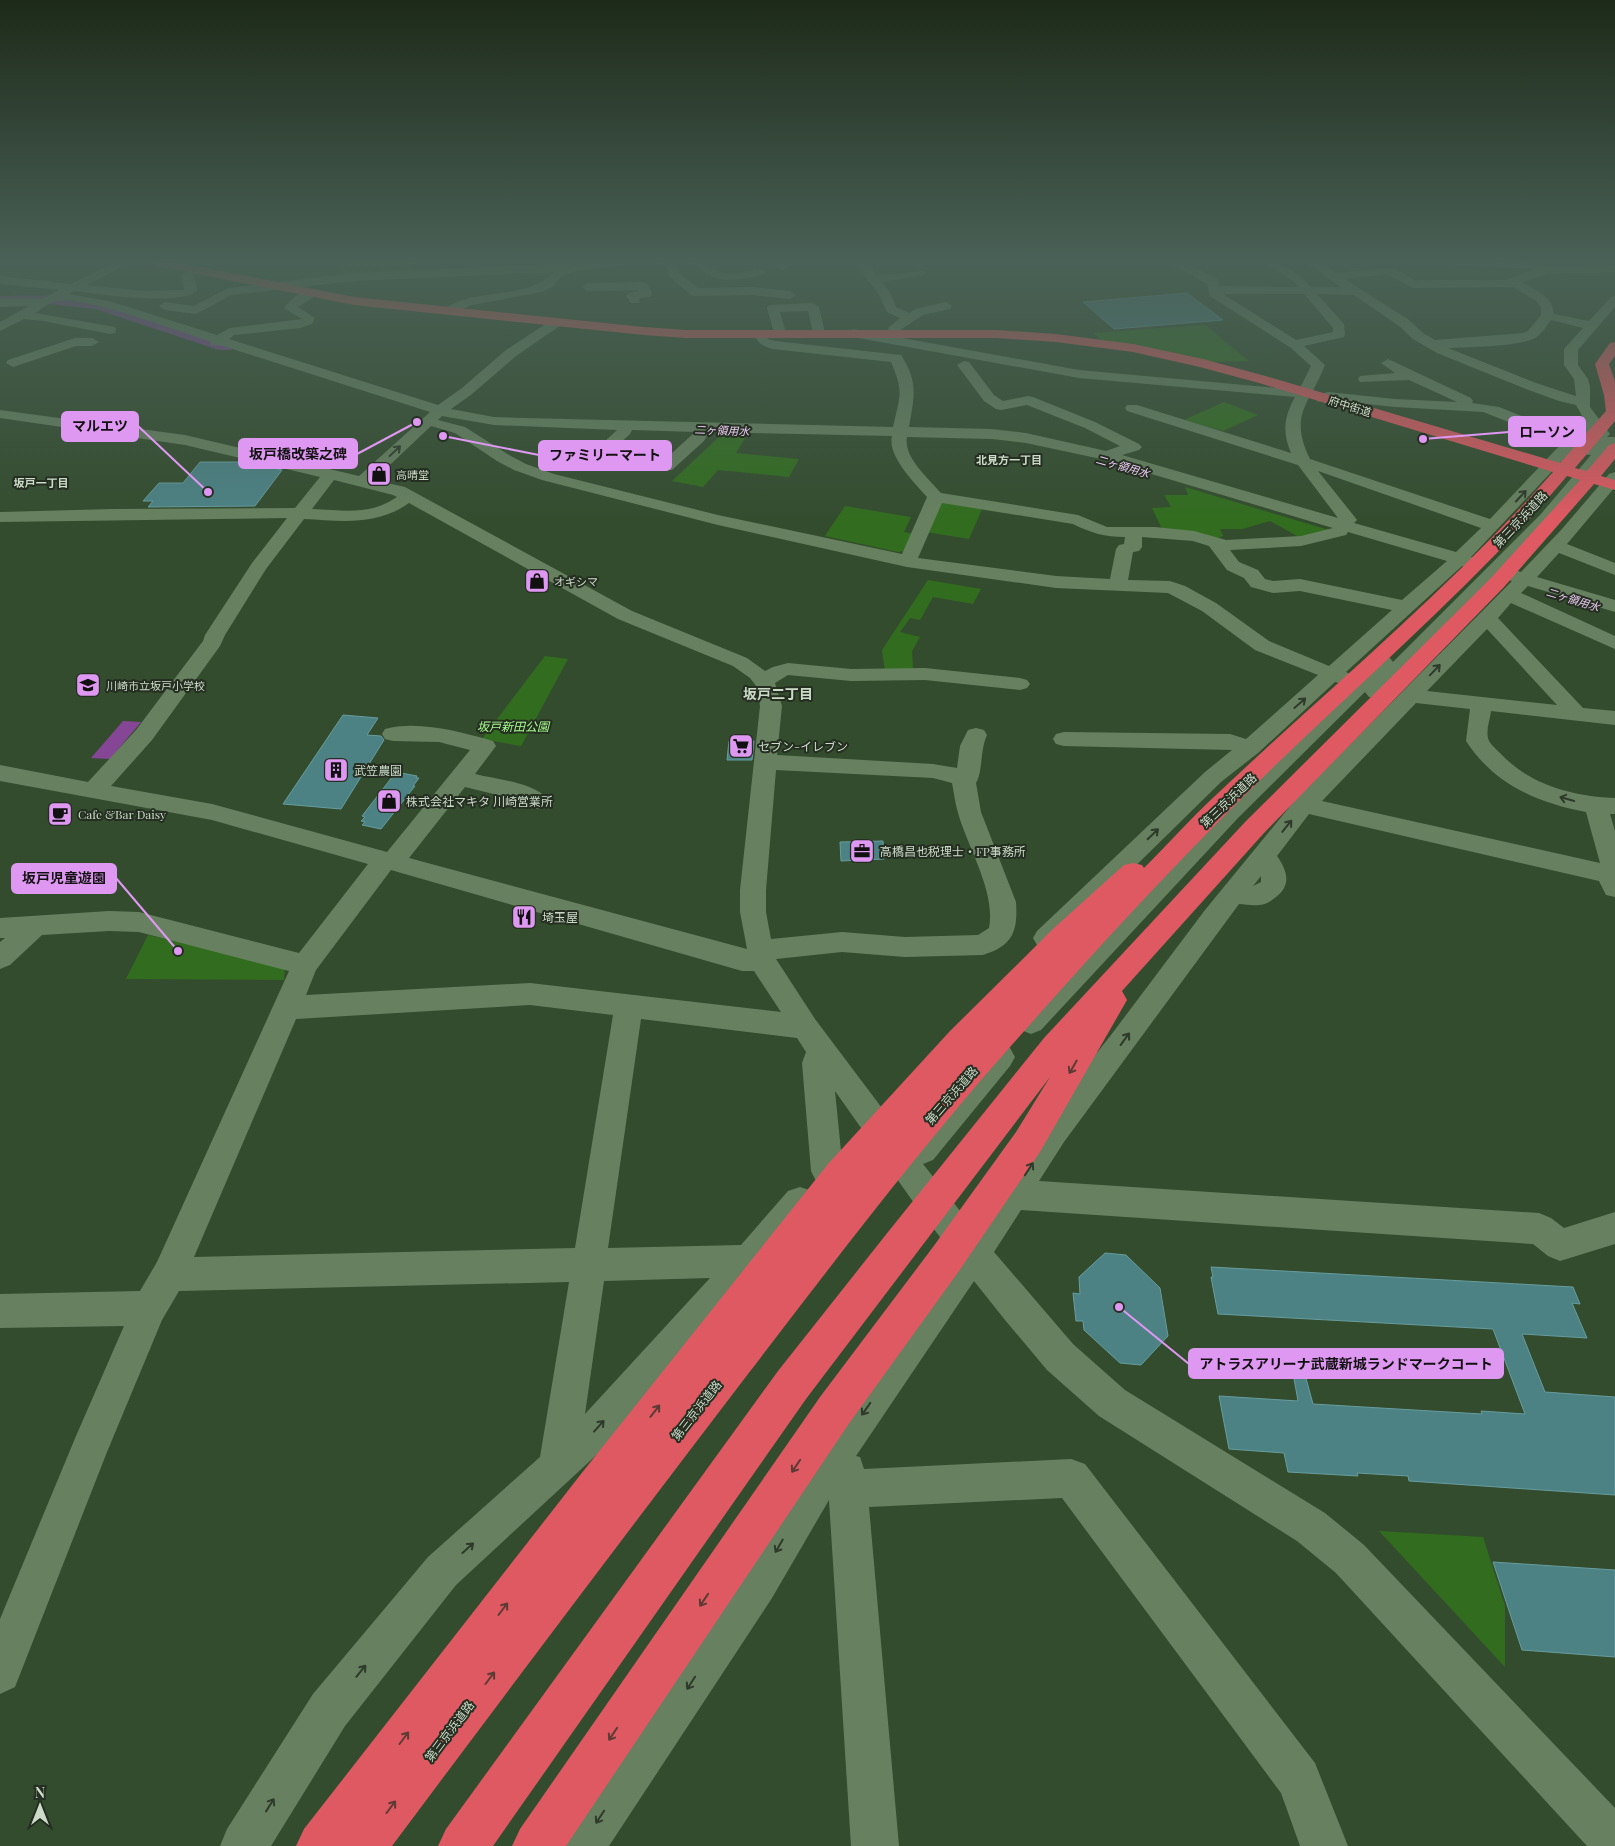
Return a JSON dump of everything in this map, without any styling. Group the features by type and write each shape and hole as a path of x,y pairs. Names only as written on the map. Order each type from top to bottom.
{"highway":[{"name":"府中街道","path":"1128,348 1203,363 1322,398 1598,445"},
{"path":"1598,445 1612,395 1602,364 1613,348"},
{"name":"第三京浜道路","path":"362,1846 609,1522 870,1189 990,1049 1224,802 1468,574 1534,505 1598,445"},
{"name":"第三京浜道路","path":"463,1846 792,1386 900,1244 1049,1055 1142,949 1255,827 1497,583 1588,481 1598,445"},
{"path":"321,1846 840,1175 961,1040 1064,936 1127,877 1224,802"},
{"path":"538,1846 839,1426 946,1259 1028,1142 1142,949"}],"street":[{"path":"13,363 57,348"},
{"path":"234,348 435,415 465,427 503,458 548,477 673,510 907,562 1056,582 1156,585 1183,591 1230,621 1249,638 1278,654 1410,700 1482,703 1615,718"},
{"path":"362,482 435,415 467,391 517,348"},
{"path":"803,348 916,360"},
{"path":"930,348 1099,376 1290,393 1303,392"},
{"path":"896,358 907,382 908,393 899,447 906,459 936,497 1078,520 1098,530 1107,532 1155,532 1194,536 1225,545 1301,541 1341,529 1348,520 1303,462 1292,430 1293,418 1303,392 1318,365 1299,348"},
{"path":"1441,348 1564,398 1598,445"},
{"path":"244,1846 330,1710 442,1571 558,1468 591,1435 749,1261 872,1117 938,1046 1133,853 1214,777 1250,748 1407,607 1556,546 1598,445 1581,379 1571,364 1572,348"},
{"path":"1388,362 1410,376 1483,408"},
{"path":"945,363 1049,369"},
{"path":"964,365 989,398 1001,406 1028,400 1068,416 1134,447 1104,455"},
{"path":"1365,379 1410,376"},
{"path":"1322,398 1328,396 1395,403 1483,408 1598,445"},
{"path":"1132,408 1352,477 1493,526"},
{"path":"0,414 185,440 399,491 625,615 740,662 760,677 767,686 771,706 753,890 754,912 761,955 814,1038 916,1180 973,1254 1060,1357 1112,1403 1311,1527 1350,1559 1615,1842"},
{"path":"435,415 524,423 1012,439 1067,446 1104,455 1491,574 1615,615"},
{"path":"1012,439 1014,432 1068,416"},
{"path":"465,427 761,434"},
{"path":"596,456 625,431"},
{"path":"666,468 702,433"},
{"path":"1012,439 1088,457 1341,529"},
{"path":"1133,853 1182,880 1229,899 1260,896 1273,886 1274,871 1263,856 1304,805 1320,754 1410,700 1487,618 1493,526 1598,445"},
{"path":"392,1846 689,1448 812,1287 1063,1028 1182,880 1320,754 1491,574 1546,519 1598,445"},
{"path":"93,791 144,735 213,642 215,635 234,608 258,567 330,475"},
{"path":"0,517 112,514 374,514 389,510 409,496"},
{"path":"907,562 936,497"},
{"path":"1118,583 1125,549 1133,547 1134,532"},
{"path":"1215,542 1233,566 1251,574 1258,582 1273,587 1300,585 1407,607"},
{"path":"1556,546 1615,570"},
{"path":"1491,574 1615,606"},
{"path":"1491,574 1615,643"},
{"path":"1487,618 1577,714"},
{"path":"760,677 788,669 851,675 926,674 1020,684"},
{"path":"1304,805 1614,880 1606,806 1539,790 1510,774 1477,741 1477,729 1482,703"},
{"path":"1270,730 1320,754"},
{"path":"0,1672 89,1449 150,1308 169,1274 305,966 388,861 460,778 485,746 440,735 393,734"},
{"path":"766,762 933,771 967,778 971,746 976,735"},
{"path":"1064,739 1230,741 1250,748"},
{"path":"0,773 212,812 257,823 742,960 761,955 842,942 905,947 983,945 1001,933 1004,918 1003,902 970,812 963,777"},
{"path":"460,778 526,794 537,802"},
{"path":"581,1846 757,1583 811,1492 839,1426 973,1254 1053,1132 1229,899"},
{"path":"0,928 109,921 139,922 305,966"},
{"path":"0,958 35,926"},
{"path":"285,1008 530,994 629,1006 814,1038"},
{"path":"558,1468 629,1006"},
{"path":"814,1038 826,1170"},
{"path":"449,1846 701,1488 853,1283 916,1180"},
{"path":"1013,1194 1539,1229 1560,1245 1615,1228"},
{"path":"169,1274 749,1261"},
{"path":"0,1311 150,1308"},
{"path":"839,1426 848,1490 875,1846"},
{"path":"848,1490 1071,1478 1299,1779 1324,1846"}],"green space":[{"path":"1140,348 1233,348 1249,361 1214,362"},
{"path":"1224,402 1258,415 1223,431 1184,420"},
{"path":"721,435 747,435 736,453 799,459 789,477 718,470 703,487 672,481"},
{"path":"1185,487 1329,530 1299,537 1270,521 1242,529 1220,529 1223,536 1218,538 1162,529 1152,508 1171,507 1164,495 1188,495"},
{"path":"941,500 983,507 969,539 926,532"},
{"path":"845,506 911,517 904,532 913,534 905,551 898,552 825,536"},
{"path":"928,580 981,589 973,604 933,597 920,620 910,618 900,632 920,637 912,651 913,670 885,671 882,650"},
{"name":"坂戸新田公園","path":"545,656 568,659 521,746 482,739"},
{"path":"148,935 285,967 284,980 126,979"},
{"path":"1379,1531 1483,1537 1505,1606 1505,1667"}],"shaded area":[{"path":"123,721 141,722 110,759 91,758"}],"building":[{"path":"200,462 250,462 282,470 255,506 148,507 153,501 143,501 159,483 183,483"},
{"name":"武笠農園","path":"343,715 378,718 367,735 381,736 384,740 341,809 283,804"},
{"name":"セブン-イレブン","path":"729,741 754,741 752,760 727,760"},
{"name":"株式会社マキタ 川崎営業所","path":"396,772 419,778 413,786 415,786 381,829 362,825 365,822 361,821 365,817 362,816"},
{"name":"高橋昌也税理士・FP事務所","path":"883,841 884,859 841,861 840,842"},
{"path":"1105,1253 1126,1255 1160,1288 1168,1336 1141,1365 1120,1363 1084,1330 1083,1321 1076,1321 1073,1293 1080,1294 1079,1277"},
{"path":"1211,1267 1573,1287 1580,1304 1572,1303 1587,1338 1522,1334 1545,1392 1615,1397 1615,1495 1409,1481 1408,1476 1357,1473 1358,1476 1288,1472 1284,1453 1229,1449 1219,1396 1298,1401 1293,1373 1304,1371 1313,1404 1482,1414 1481,1411 1525,1414 1493,1329 1218,1314"},
{"path":"1493,1562 1615,1570 1615,1657 1522,1650"}],"place":[{"name":"坂戸橋改築之碑","path":"417,422"},
{"name":"ファミリーマート","path":"443,436"},
{"name":"ローソン","path":"1423,439"},
{"name":"高晴堂","path":"379,474"},
{"name":"マルエツ","path":"208,492"},
{"name":"オギシマ","path":"537,581"},
{"name":"川崎市立坂戸小学校","path":"88,685"},
{"name":"セブン-イレブン","path":"741,746"},
{"name":"武笠農園","path":"336,770"},
{"name":"株式会社マキタ 川崎営業所","path":"389,801"},
{"name":"Cafe &Bar Daisy","path":"60,814"},
{"name":"高橋昌也税理士・FP事務所","path":"862,851"},
{"name":"埼玉屋","path":"524,917"},
{"name":"坂戸児童遊園","path":"178,951"},
{"name":"アトラスアリーナ武蔵新城ランドマークコート","path":"1119,1307"}],"district":[{"name":"北見方一丁目","path":"1009,459"},
{"name":"坂戸一丁目","path":"41,482"},
{"name":"坂戸二丁目","path":"778,693"}],"water label":[{"name":"二ヶ領用水","path":"722,430"},
{"name":"二ヶ領用水","path":"1123,466"},
{"name":"二ヶ領用水","path":"1573,599"}]}
